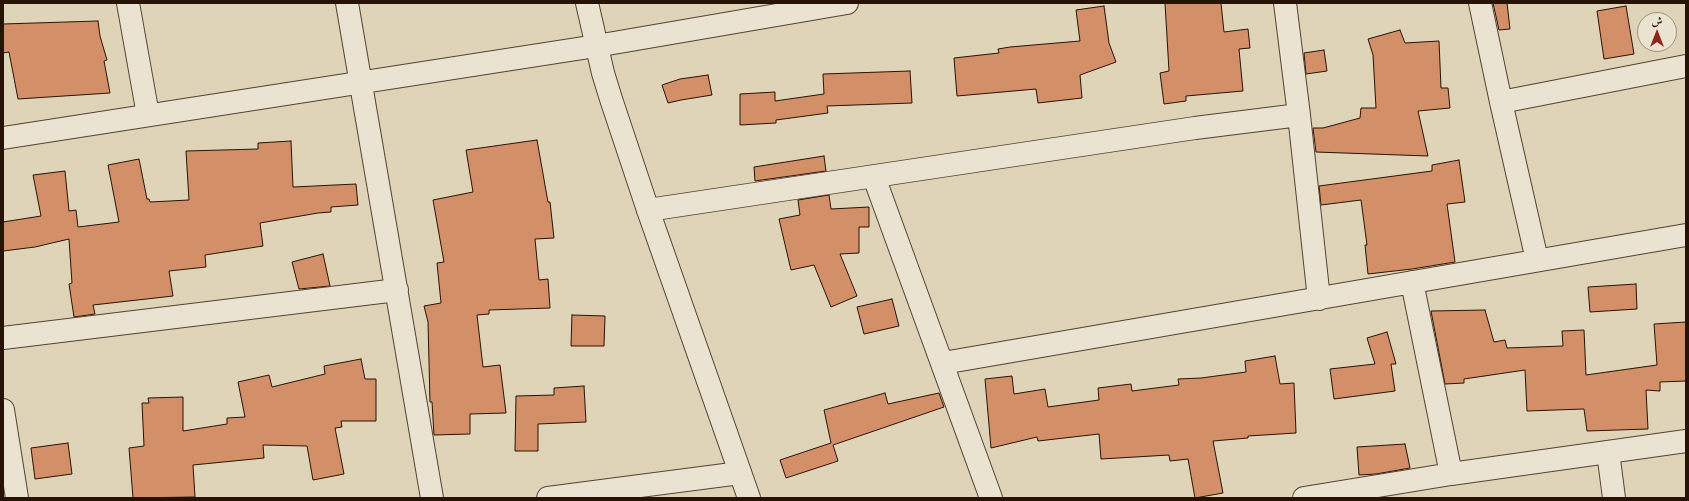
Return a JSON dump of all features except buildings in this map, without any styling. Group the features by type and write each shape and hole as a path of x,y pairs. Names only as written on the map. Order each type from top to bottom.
{"street":[{"path":"128,3 148,115"},
{"path":"347,3 432,498"},
{"path":"587,3 596,46 611,99 648,210 749,498"},
{"path":"3,138 360,84 596,46 847,3"},
{"path":"1285,3 1299,115 1318,299"},
{"path":"1480,3 1537,260"},
{"path":"1501,102 1686,66"},
{"path":"648,210 1195,128 1299,115"},
{"path":"874,177 991,498"},
{"path":"943,363 1686,235"},
{"path":"1412,282 1451,474"},
{"path":"3,338 397,290"},
{"path":"3,410 17,498"},
{"path":"1304,498 1451,474 1686,441"},
{"path":"1608,452 1614,498"},
{"path":"548,498 740,473"}]}
